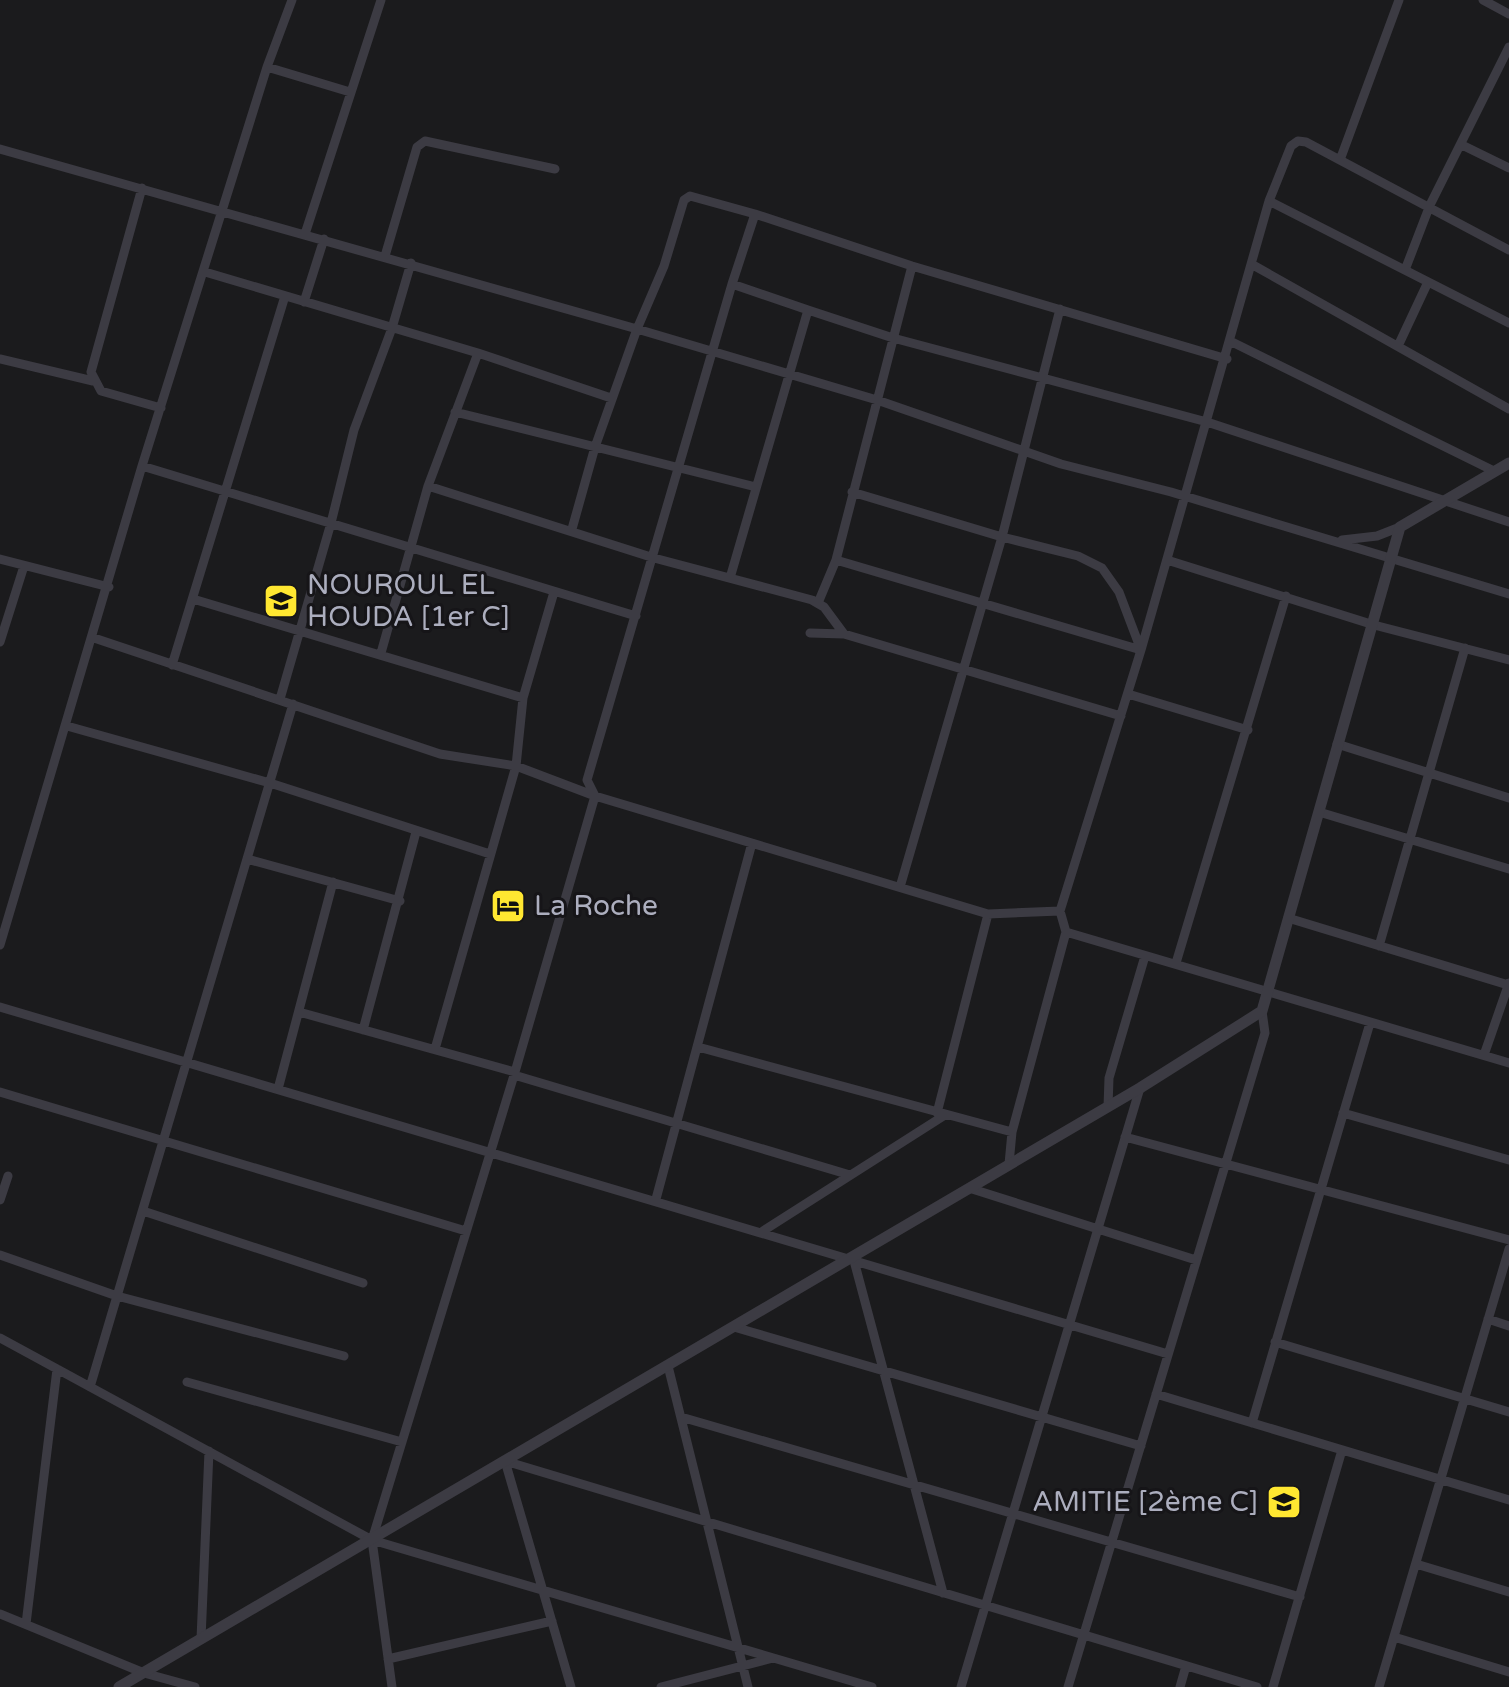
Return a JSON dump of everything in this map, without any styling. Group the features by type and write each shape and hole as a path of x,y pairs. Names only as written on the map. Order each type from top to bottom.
{"street":[{"path":"0,945 3,926 94,638 142,466 267,67 292,0"},
{"path":"305,234 381,0"},
{"path":"1340,160 1399,0"},
{"path":"1483,0 1509,14"},
{"path":"1405,270 1430,205 1509,47"},
{"path":"267,67 350,92"},
{"path":"385,256 417,147 425,141 555,169"},
{"path":"1009,1164 1012,1132 1066,932 1060,911 1227,359 1269,201 1294,143 1306,142 1430,205 1509,250"},
{"path":"1462,145 1509,168"},
{"path":"0,149 637,329 877,400 1061,464 1186,497 1509,594"},
{"path":"142,188 91,372 93,381 101,391 161,408"},
{"path":"572,529 611,398 664,266 684,200 690,196 912,266 1227,359"},
{"path":"1269,201 1509,323"},
{"path":"392,1687 372,1540 515,1074 595,796 587,780 755,214"},
{"path":"304,302 324,239"},
{"path":"280,699 301,632 362,402 392,328 411,263"},
{"path":"1253,265 1509,409"},
{"path":"818,603 836,560 912,266"},
{"path":"205,272 478,353 611,398"},
{"path":"1398,346 1428,282"},
{"path":"732,284 893,338 1207,422 1509,522"},
{"path":"172,665 285,296"},
{"path":"900,887 1002,537 1060,309"},
{"path":"730,578 808,310"},
{"path":"1232,342 1494,471"},
{"path":"381,653 428,486 478,353"},
{"path":"0,359 93,381"},
{"path":"455,412 680,465 756,487"},
{"path":"1327,539 1377,536 1400,527 1509,463"},
{"path":"142,466 636,616"},
{"path":"428,486 572,529 654,558 818,603 844,634"},
{"path":"852,492 1002,537 1078,556 1102,568 1119,592 1141,650"},
{"path":"1068,1687 1265,1033 1262,1011 1267,992 1400,527"},
{"path":"0,559 109,587"},
{"path":"836,560 1141,650"},
{"path":"1167,560 1374,625 1509,660"},
{"path":"0,642 24,566"},
{"path":"435,1049 516,766 523,698 554,592"},
{"path":"1176,963 1286,596"},
{"path":"193,599 523,698"},
{"path":"810,633 844,634 1121,716"},
{"path":"94,638 440,754 516,766 595,796 988,914 1060,911"},
{"path":"1379,946 1465,648"},
{"path":"1128,694 1248,730"},
{"path":"90,1387 293,704"},
{"path":"67,726 270,783 490,854"},
{"path":"1337,744 1509,798"},
{"path":"1319,812 1509,869"},
{"path":"363,1030 416,832"},
{"path":"656,1199 752,843"},
{"path":"247,859 400,901"},
{"path":"278,1089 333,882"},
{"path":"763,1231 941,1114 988,914"},
{"path":"1288,918 1509,984 1484,1055"},
{"path":"1066,932 1509,1063"},
{"path":"1108,1107 1109,1078 1145,956"},
{"path":"0,1007 853,1257 1168,1354"},
{"path":"119,1687 1108,1107 1262,1011"},
{"path":"299,1012 435,1049 850,1175"},
{"path":"1252,1423 1370,1023"},
{"path":"698,1047 1012,1132"},
{"path":"961,1687 1140,1088"},
{"path":"0,1092 466,1231"},
{"path":"1343,1113 1509,1160"},
{"path":"1125,1137 1509,1240"},
{"path":"0,1200 8,1176"},
{"path":"969,1188 1196,1260"},
{"path":"143,1211 363,1283"},
{"path":"1379,1687 1509,1249"},
{"path":"0,1255 117,1296 344,1356"},
{"path":"853,1257 943,1593"},
{"path":"1488,1319 1509,1326"},
{"path":"734,1327 1141,1446"},
{"path":"0,1338 372,1540 872,1687"},
{"path":"1275,1342 1509,1412"},
{"path":"668,1366 748,1687"},
{"path":"26,1624 57,1369"},
{"path":"187,1382 402,1442"},
{"path":"1156,1394 1509,1500"},
{"path":"681,1417 1300,1597"},
{"path":"1273,1687 1342,1450"},
{"path":"201,1639 209,1451"},
{"path":"505,1461 1257,1687"},
{"path":"505,1461 571,1687"},
{"path":"1416,1564 1509,1592"},
{"path":"0,1614 144,1673 195,1687"},
{"path":"388,1659 552,1621"},
{"path":"1394,1637 1509,1672"},
{"path":"661,1687 773,1658"},
{"path":"1180,1687 1186,1666"}],"place":[{"name":"NOUROUL EL HOUDA [1er C]","path":"281,601"},
{"name":"La Roche","path":"508,906"},
{"name":"AMITIE [2ème C]","path":"1284,1502"}]}
